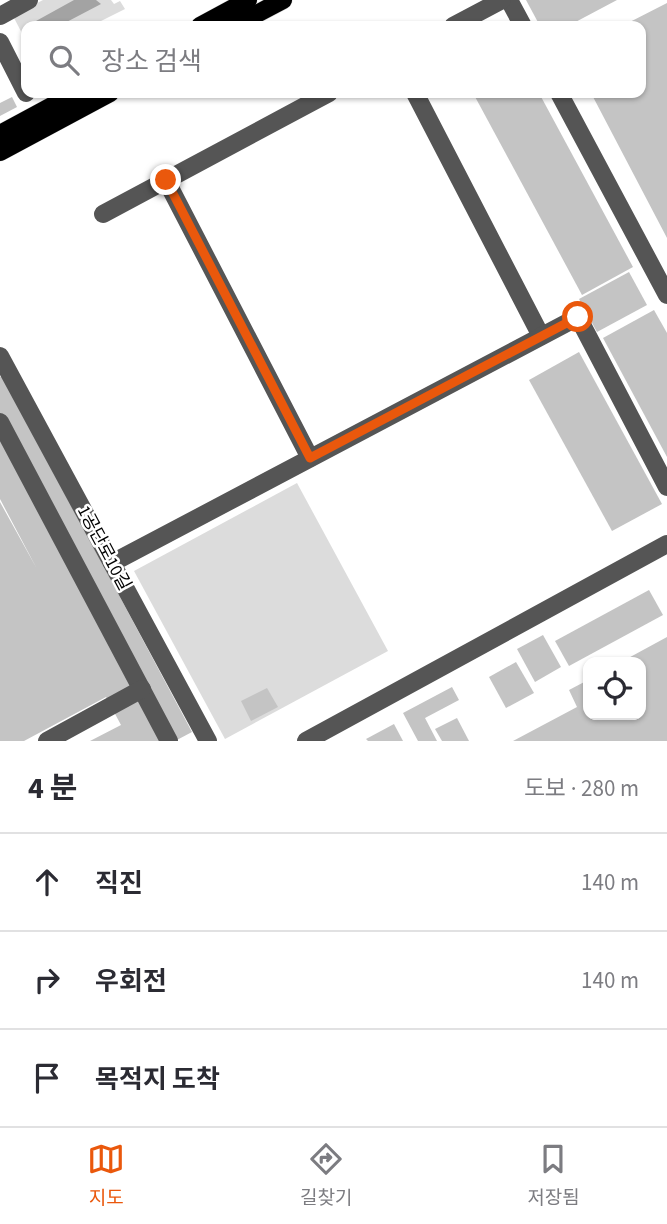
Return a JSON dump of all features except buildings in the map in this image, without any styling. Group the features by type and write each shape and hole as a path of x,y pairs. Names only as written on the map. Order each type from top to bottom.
{"main road":[{"path":"209,21 248,0"},
{"path":"243,21 282,0"},
{"path":"0,152 70,98"},
{"path":"0,134 98,98"}],"street":[{"path":"0,16 29,0"},
{"path":"462,21 502,0"},
{"path":"509,0 520,21"},
{"path":"0,42 21,83"},
{"path":"29,98 41,121"},
{"path":"103,214 320,98"},
{"path":"418,98 541,336"},
{"path":"562,98 662,272 667,295"},
{"path":"166,180 310,458"},
{"path":"112,563 578,317 667,487"},
{"name":"1공단로10길","path":"0,356 208,741"},
{"path":"0,422 169,741"},
{"path":"306,741 667,544"},
{"path":"47,741 142,689"}],"shaded area":[{"path":"43,0 111,0 114,4 120,1 125,9 101,21 21,21 21,31 13,16"},
{"path":"74,0 96,0 101,4 69,21 36,21"},
{"path":"297,483 388,651 225,739 134,571"}],"route":[{"path":"166,180 310,458 578,317"}]}
